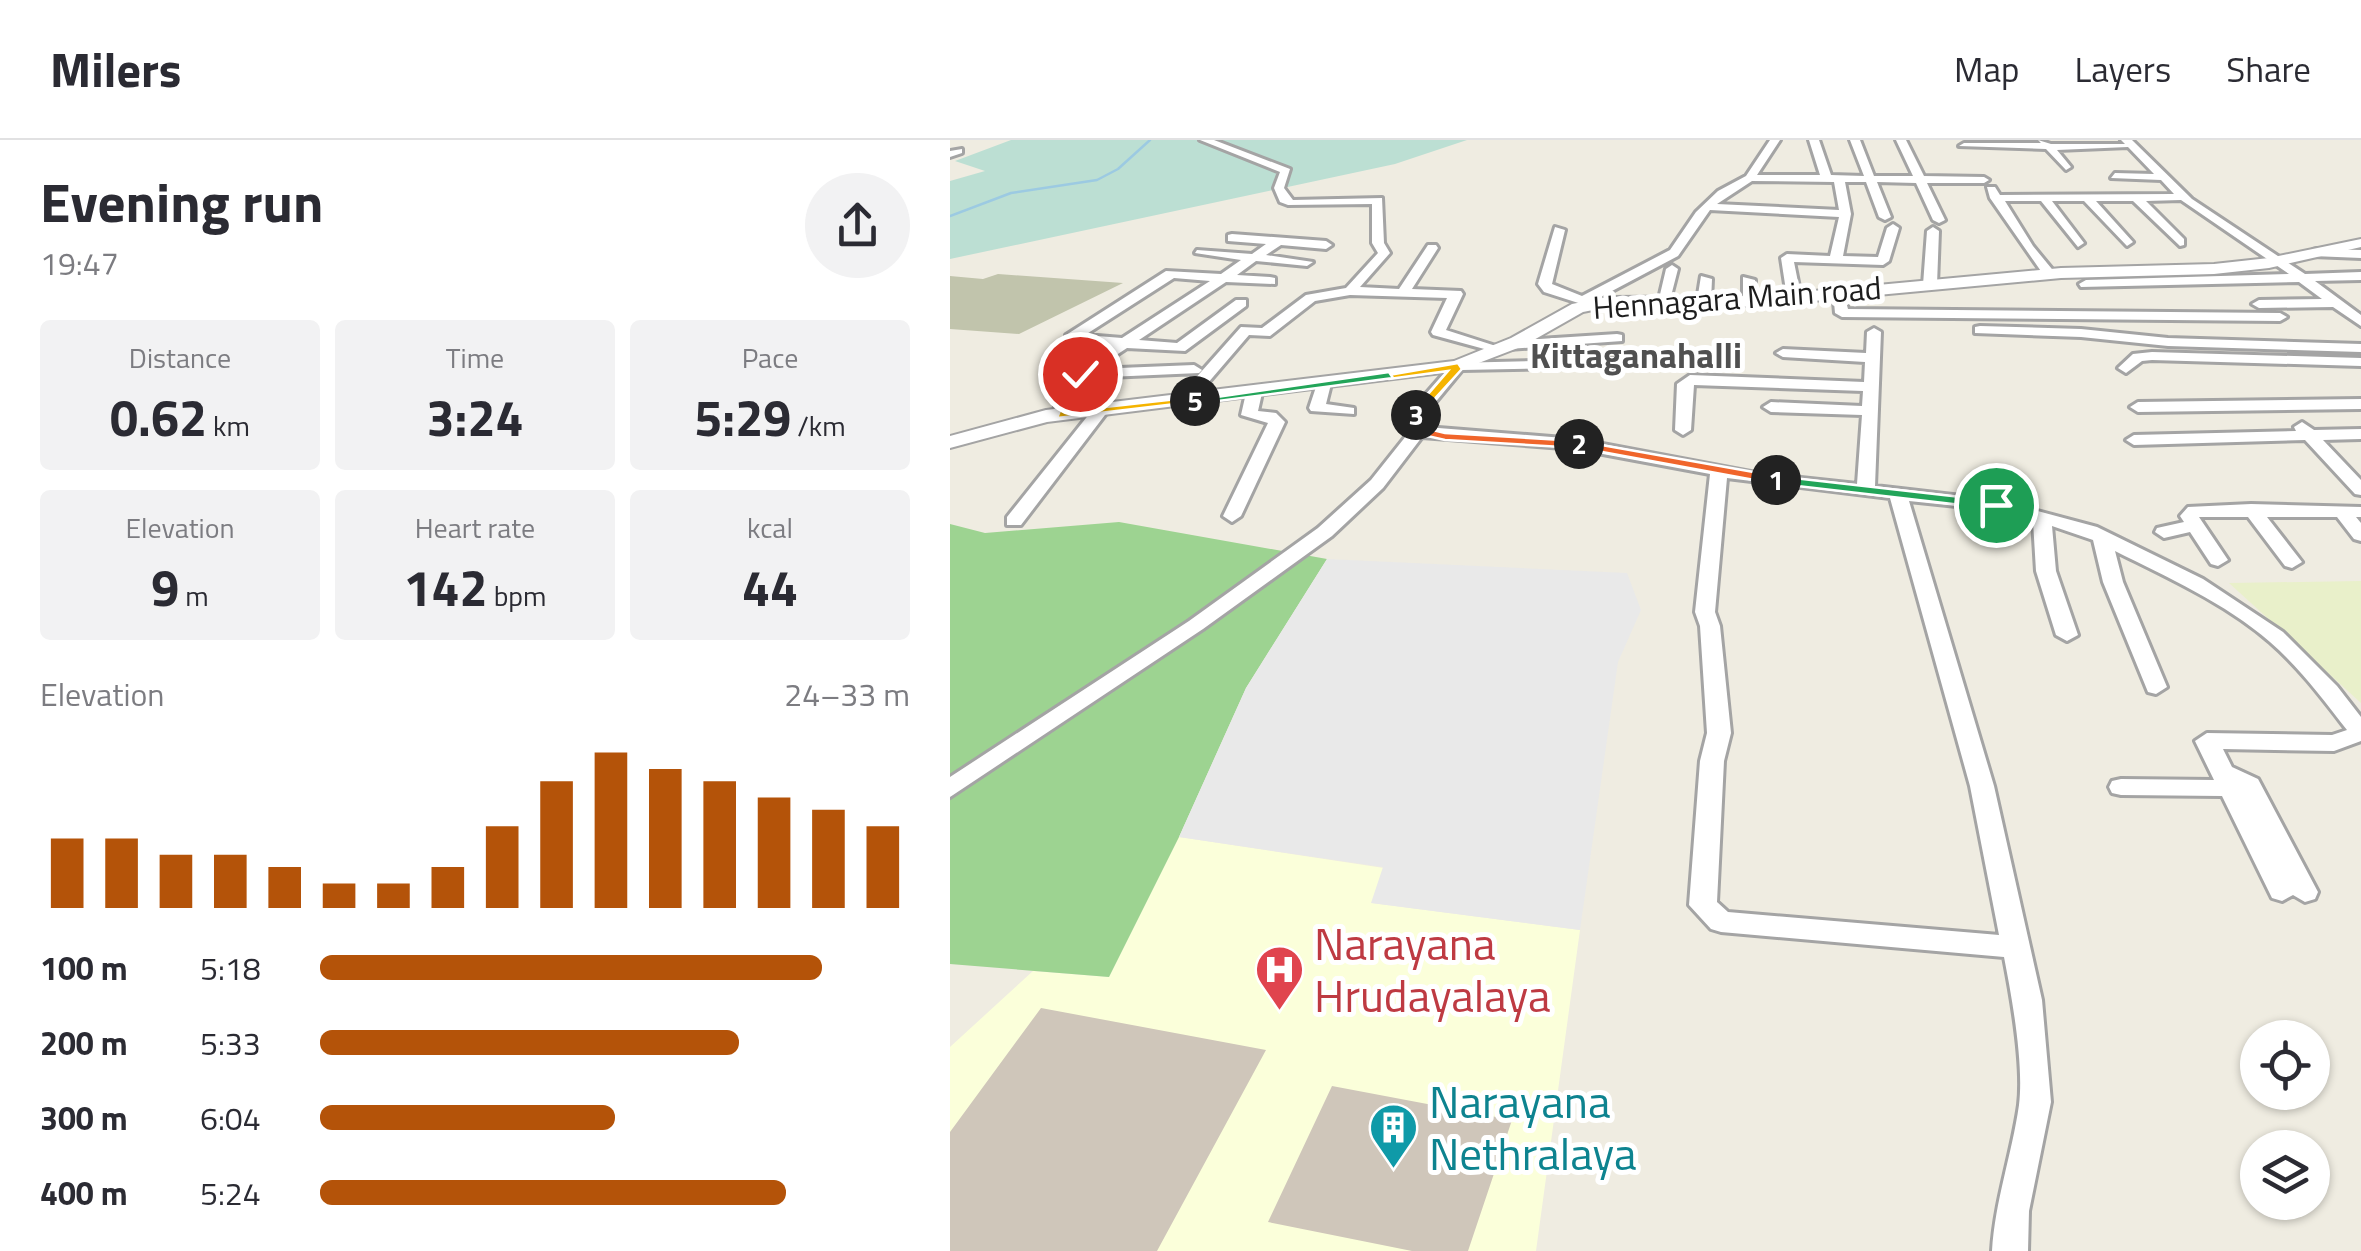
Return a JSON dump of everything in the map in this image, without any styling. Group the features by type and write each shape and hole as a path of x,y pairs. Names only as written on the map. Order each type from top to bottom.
{"street":[{"path":"1205,140 1286,171 1279,188 1284,200 1292,203 1378,200 1378,243 1384,253 1350,291"},
{"path":"1814,140 1845,214 1836,259"},
{"path":"1814,244 1796,243 1773,256 1785,261 1883,261 1889,222 1855,140"},
{"path":"1901,140 1936,225 1930,285"},
{"path":"1962,143 2124,143 2184,197 2280,261 2361,322"},
{"path":"1962,143 2050,274"},
{"path":"2008,143 2024,164"},
{"path":"2046,143 2066,167"},
{"path":"2088,143 2101,157"},
{"path":"1776,145 1783,178"},
{"path":"1559,230 1545,284 1589,302 1674,253 1700,214 1722,193 1750,178 1776,145"},
{"path":"2115,176 2163,177"},
{"path":"1750,178 1984,180"},
{"path":"1996,198 2184,197"},
{"path":"2044,198 2078,243"},
{"path":"2086,198 2139,272"},
{"path":"2136,198 2180,242"},
{"path":"1711,207 1845,214"},
{"path":"1232,238 1326,245"},
{"path":"1062,415 1080,374 1119,344 1278,241"},
{"name":"Hennagara Main road","path":"950,442 981,431 1062,415 1458,366 1589,302 1750,302 2050,274 2139,272 2187,288 2361,243"},
{"path":"1403,293 1432,248"},
{"path":"1202,253 1308,262"},
{"path":"2317,253 2361,254"},
{"path":"1785,261 1794,298"},
{"path":"1663,300 1672,269"},
{"path":"1241,304 1180,348 1071,338 1171,274 1270,282"},
{"path":"2064,306 2187,288 2361,276"},
{"path":"1704,301 1706,279"},
{"path":"1748,280 1750,302"},
{"path":"2086,284 2187,288 2336,304"},
{"path":"2187,288 2214,318"},
{"path":"1183,402 1246,330 1265,333 1311,298 1350,291 1456,294 1438,332 1501,347 1617,338"},
{"path":"1838,294 1842,317 2280,317"},
{"path":"1926,326 2094,334 2168,342 2361,348"},
{"path":"1866,490 1874,332"},
{"path":"1783,354 1872,358"},
{"path":"2126,368 2138,357 2152,356 2361,362"},
{"path":"950,789 1196,625 1326,532 1377,484 1418,430 1416,415 1458,366 1626,363"},
{"path":"1080,374 1194,370"},
{"path":"1682,430 1685,384 1690,380 1872,386"},
{"path":"1322,384 1317,408 1348,410"},
{"path":"1232,516 1277,422 1270,416 1249,414 1254,393"},
{"path":"2138,407 2361,404"},
{"path":"2283,406 2359,486"},
{"path":"1771,407 1872,411"},
{"path":"1014,521 1100,411"},
{"path":"1418,430 1445,436 1576,444 1719,471 1996,505 2102,537 2196,583 2276,636 2329,691 2361,733 2334,744 2207,741 2226,780"},
{"path":"2134,440 2361,434"},
{"path":"1719,471 1705,612 1710,626 1719,733 1712,761 1703,906 1720,922 2016,948"},
{"path":"1898,494 1982,786 2027,1000 2035,1102 2012,1212 2010,1251"},
{"path":"2251,509 2292,562"},
{"path":"2218,560 2193,526 2190,516 2194,511 2351,512 2361,535"},
{"path":"2042,518 2046,572 2067,635"},
{"path":"2164,532 2193,526"},
{"path":"2102,537 2113,582 2156,687"},
{"path":"2121,786 2226,780 2250,785 2293,891"}],"shaded area":[{"path":"1011,140 1467,140 1395,164 950,259 950,181 985,171 955,161"},
{"path":"998,274 1123,283 1019,334 950,329 950,276 983,279"},
{"path":"1327,559 1627,573 1641,610 1618,662 1580,930 1371,903 1383,867 1179,837 1246,688"},
{"path":"2361,581 2361,703 2229,583"},
{"name":"Narayana Hrudayalaya","path":"1179,837 1384,868 1372,903 1580,930 1536,1251 950,1251 950,1047 1033,971 1109,977"}],"green space":[{"path":"1119,522 1327,559 1246,688 1179,837 1109,977 950,964 950,524 985,533"}],"building":[{"path":"1041,1008 1266,1050 1157,1251 950,1251 950,1132"},
{"name":"Narayana Nethralaya","path":"1332,1086 1512,1120 1468,1251 1412,1251 1268,1222"}],"waterway":[{"path":"950,216 1011,193 1097,180 1118,169 1150,140"}],"place":[{"name":"Narayana Hrudayalaya","path":"1279,1012"},
{"name":"Narayana Nethralaya","path":"1394,1170"}],"district":[{"name":"Kittaganahalli","path":"1636,356"}],"route":[{"path":"1080,374 1065,400 1062,415 1458,366 1416,415 1418,430 1445,436 1576,444 1756,478 1996,505"}]}
